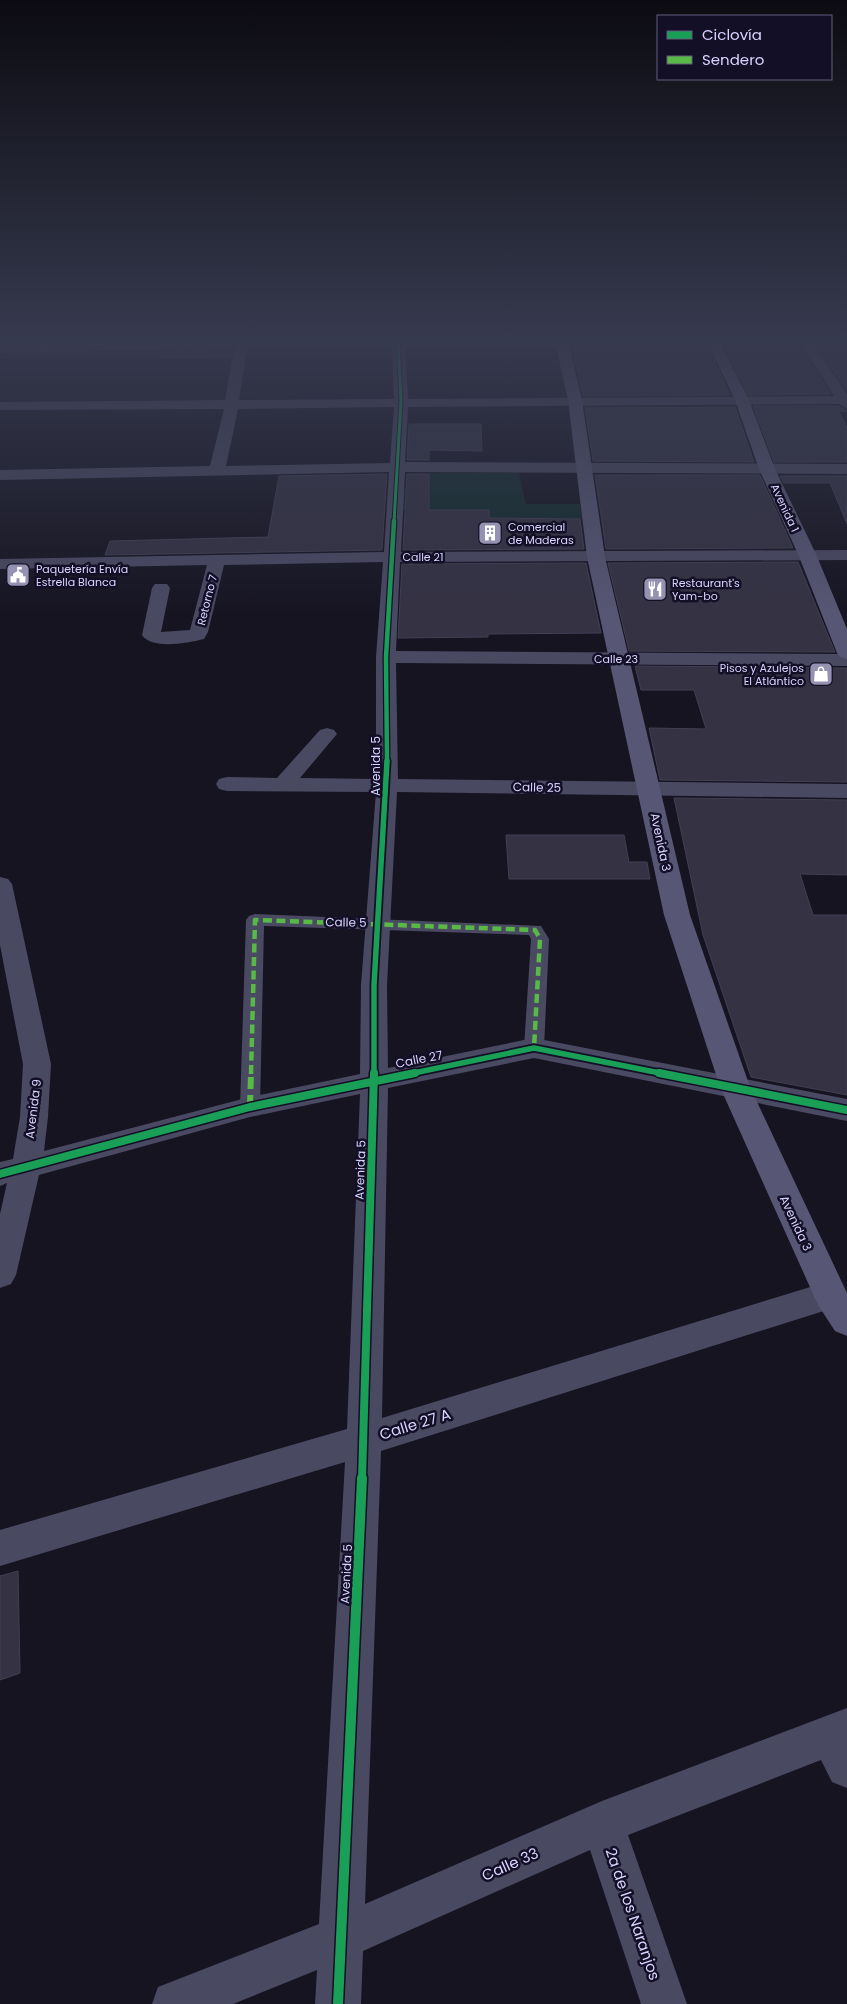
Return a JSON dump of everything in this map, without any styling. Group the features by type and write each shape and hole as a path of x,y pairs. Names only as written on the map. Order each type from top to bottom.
{"main road":[{"name":"Avenida 3","path":"578,431 596,556 618,659 650,788 677,915 735,1087 838,1308"},
{"name":"Avenida 1","path":"753,431 767,469 807,554 847,653"}],"street":[{"path":"217,470 226,431"},
{"name":"Avenida 5","path":"338,2004 364,1440 374,1080 374,986 387,785 386,656 390,557 399,431"},
{"path":"0,475 397,468 847,469"},
{"name":"Calle 21","path":"0,564 390,557 847,555"},
{"name":"Retorno 7","path":"161,588 151,635 159,638 197,635 217,560"},
{"name":"Calle 23","path":"386,656 847,660"},
{"path":"284,784 327,734"},
{"name":"Calle 25","path":"227,784 847,791"},
{"name":"Avenida 9","path":"0,884 11,985 37,1064 38,1094 12,1171 0,1275"},
{"name":"Calle 5","path":"250,1107 255,920 378,922 535,930 540,939 534,1048"},
{"name":"Calle 27","path":"12,1171 250,1107 534,1048 847,1110"},
{"name":"Calle 27 A","path":"0,1548 364,1440 838,1308"},
{"name":"Calle 33","path":"175,2004 340,1938 602,1823 842,1744"},
{"name":"2a de los Naranjos","path":"602,1823 664,2004"}],"green space":[{"path":"429,473 519,473 526,504 580,504 582,519 489,518 489,510 400,510 403,488 429,488"}],"building":[{"path":"409,431 481,431 482,451 429,450 429,460 407,460"},
{"path":"588,431 743,431 754,462 593,461"},
{"path":"762,431 847,431 847,462 774,462"},
{"path":"387,474 382,550 105,555 110,541 268,537 279,476"},
{"path":"407,474 429,474 429,510 489,510 489,518 580,519 584,549 403,550"},
{"path":"595,475 760,475 793,548 606,549"},
{"path":"780,476 847,476 847,524 830,483 784,483"},
{"path":"798,562 835,652 629,651 608,563"},
{"path":"586,563 601,633 488,634 488,637 398,638 402,564"},
{"path":"635,666 847,668 847,782 660,780 649,728 706,729 694,690 641,690"},
{"path":"674,798 847,800 847,875 800,874 813,915 847,915 847,1095 751,1077 703,935"},
{"path":"506,835 624,835 629,862 647,862 650,879 509,879"},
{"path":"18,1571 20,1673 0,1680 0,1576"}],"marked path":[{"path":"250,1107 255,920 535,930 540,939 534,1048"}],"cycle path":[{"path":"338,2004 364,1440 374,1080 374,985 387,785 386,657 399,431"},
{"path":"0,1174 250,1107 534,1048 847,1110"}],"place":[{"name":"Comercial de Maderas","path":"490,533"},
{"name":"Paquetería Envía Estrella Blanca","path":"18,575"},
{"name":"Restaurant's Yam-bo","path":"655,589"},
{"name":"Pisos y Azulejos El Atlántico","path":"821,674"}]}
